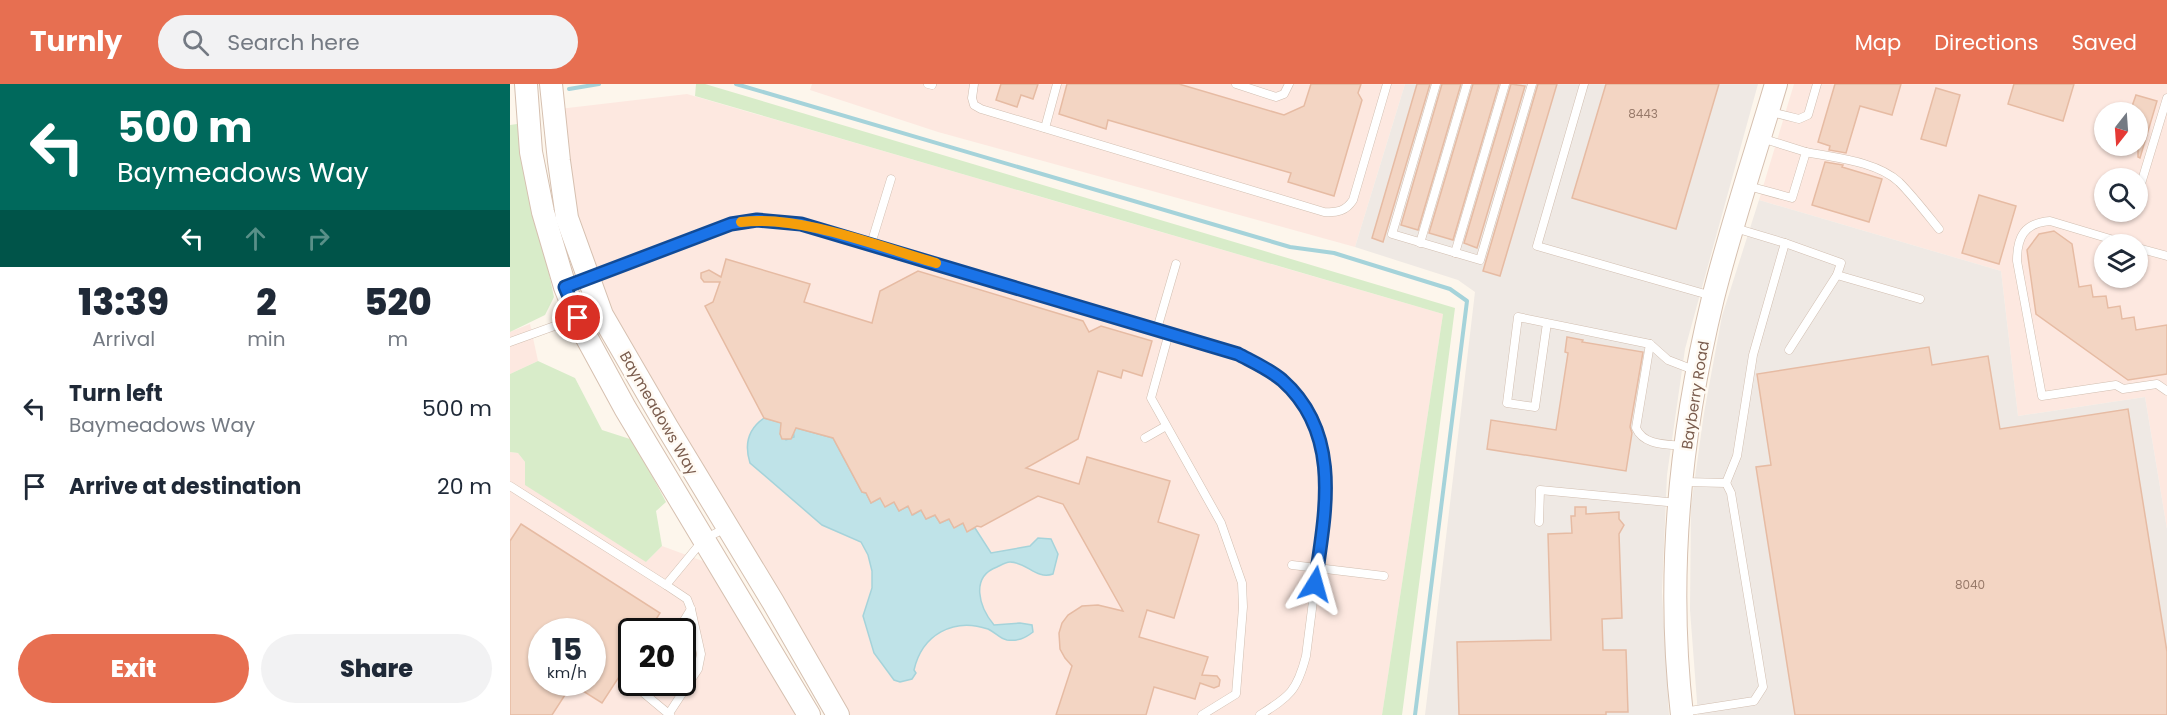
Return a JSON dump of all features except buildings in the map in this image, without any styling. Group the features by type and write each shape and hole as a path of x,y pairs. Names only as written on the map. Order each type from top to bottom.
{"street":[{"name":"Baymeadows Way","path":"526,84 531,152 543,212 565,287 578,318 625,408 809,715"},
{"name":"Baymeadows Way","path":"551,84 558,161 567,218 600,309 667,427 773,602 838,715"},
{"name":"Bayberry Road","path":"1682,713 1676,630 1677,533 1697,371 1713,297 1776,84"}],"lane":[{"path":"974,84 972,98 974,105 1333,213 1349,207 1353,200 1386,84"},
{"path":"1045,128 1057,84"},
{"path":"1236,84 1249,86 1276,97 1284,94 1289,84"},
{"path":"1436,84 1392,234 1480,260 1532,84"},
{"path":"1420,243 1467,84"},
{"path":"1455,253 1505,84"},
{"path":"1584,84 1537,246 1713,297"},
{"path":"1768,111 1799,119 1808,115 1817,84"},
{"path":"2146,168 2167,98"},
{"path":"1759,138 1806,152 1864,165 1886,173 1898,182 1939,229"},
{"path":"1745,185 1792,198 1806,152"},
{"path":"871,244 891,179"},
{"path":"565,287 731,224 757,220 801,224 1157,329 1238,354 1262,366 1281,379 1308,412 1323,453 1326,498 1301,674 1294,689 1284,700 1260,715"},
{"path":"2094,234 2050,221 2038,222 2028,228 2017,248 2017,261 2042,396 2116,385 2122,389 2157,384 2167,391"},
{"path":"1733,228 1841,262 1837,275 1790,350"},
{"path":"1682,713 1754,702 1762,687 1731,493 1726,483 1737,456 1753,355 1785,243"},
{"path":"2148,251 2167,256"},
{"path":"1157,329 1176,264"},
{"path":"1837,275 1920,299"},
{"path":"510,342 600,309"},
{"path":"1547,323 1535,406 1507,403 1518,317 1547,323 1650,345 1668,360 1697,371"},
{"path":"1169,333 1151,398 1221,523 1242,583 1243,607 1236,694 1202,715"},
{"path":"1650,345 1636,428 1639,434 1650,442 1686,446"},
{"path":"1145,438 1167,426"},
{"path":"1539,522 1540,490 1681,493 1726,483"},
{"path":"510,486 687,599 701,662 669,714 647,696"},
{"path":"666,585 704,539 727,528"},
{"path":"1292,565 1384,576"},
{"path":"685,618 691,609"}],"shaded area":[{"path":"812,84 1405,84 1355,247 938,132 810,90"},
{"path":"1405,84 1758,84 1685,349 1667,475 1662,592 1669,715 1425,715 1475,292 1458,280 1355,247"},
{"path":"1794,84 2167,84 2167,529 2145,397 2018,416 2001,271 1759,200"},
{"path":"687,94 1443,314 1382,715 847,715 603,296 573,205 559,109"},
{"path":"1759,200 2001,271 2018,416 2145,397 2167,529 2167,715 1698,715 1690,610 1691,506 1704,413 1722,316"},
{"path":"530,324 538,361 510,374 510,332"},
{"path":"510,452 518,453 525,462 646,562 662,546 708,563 801,715 510,715"}],"green space":[{"path":"696,84 705,84 1455,308 1402,715 1382,715 1443,314 695,96"},
{"path":"517,124 554,297 545,315 510,332 510,125"},
{"path":"538,361 575,378 602,430 633,440 666,502 656,511 662,546 646,562 525,485 525,462 518,453 510,452 510,374"}],"water":[{"path":"764,418 786,424 780,434 786,440 794,437 793,427 833,438 862,492 866,493 871,503 880,498 894,502 899,511 908,506 913,515 921,510 926,519 935,515 940,523 949,519 954,527 963,523 967,531 975,528 991,553 1030,546 1038,538 1051,539 1058,554 1053,574 1042,575 1022,565 1008,562 989,572 980,585 984,610 994,625 1020,623 1032,625 1033,632 1021,639 1007,640 988,629 963,625 951,627 932,638 924,647 912,679 900,682 894,680 874,653 863,616 872,588 872,571 868,555 861,542 822,525 750,463 747,450 749,438 754,427"}],"waterway":[{"path":"569,89 599,84"},
{"path":"736,84 1290,247 1334,253 1450,289 1467,301 1415,715"}],"slow traffic":[{"path":"741,222 757,220 801,224 936,263"}],"route":[{"path":"578,318 565,287 708,231 757,220 781,221 801,224 871,244 1238,354 1281,379 1308,412 1317,432 1326,475 1326,498 1315,584"}]}
